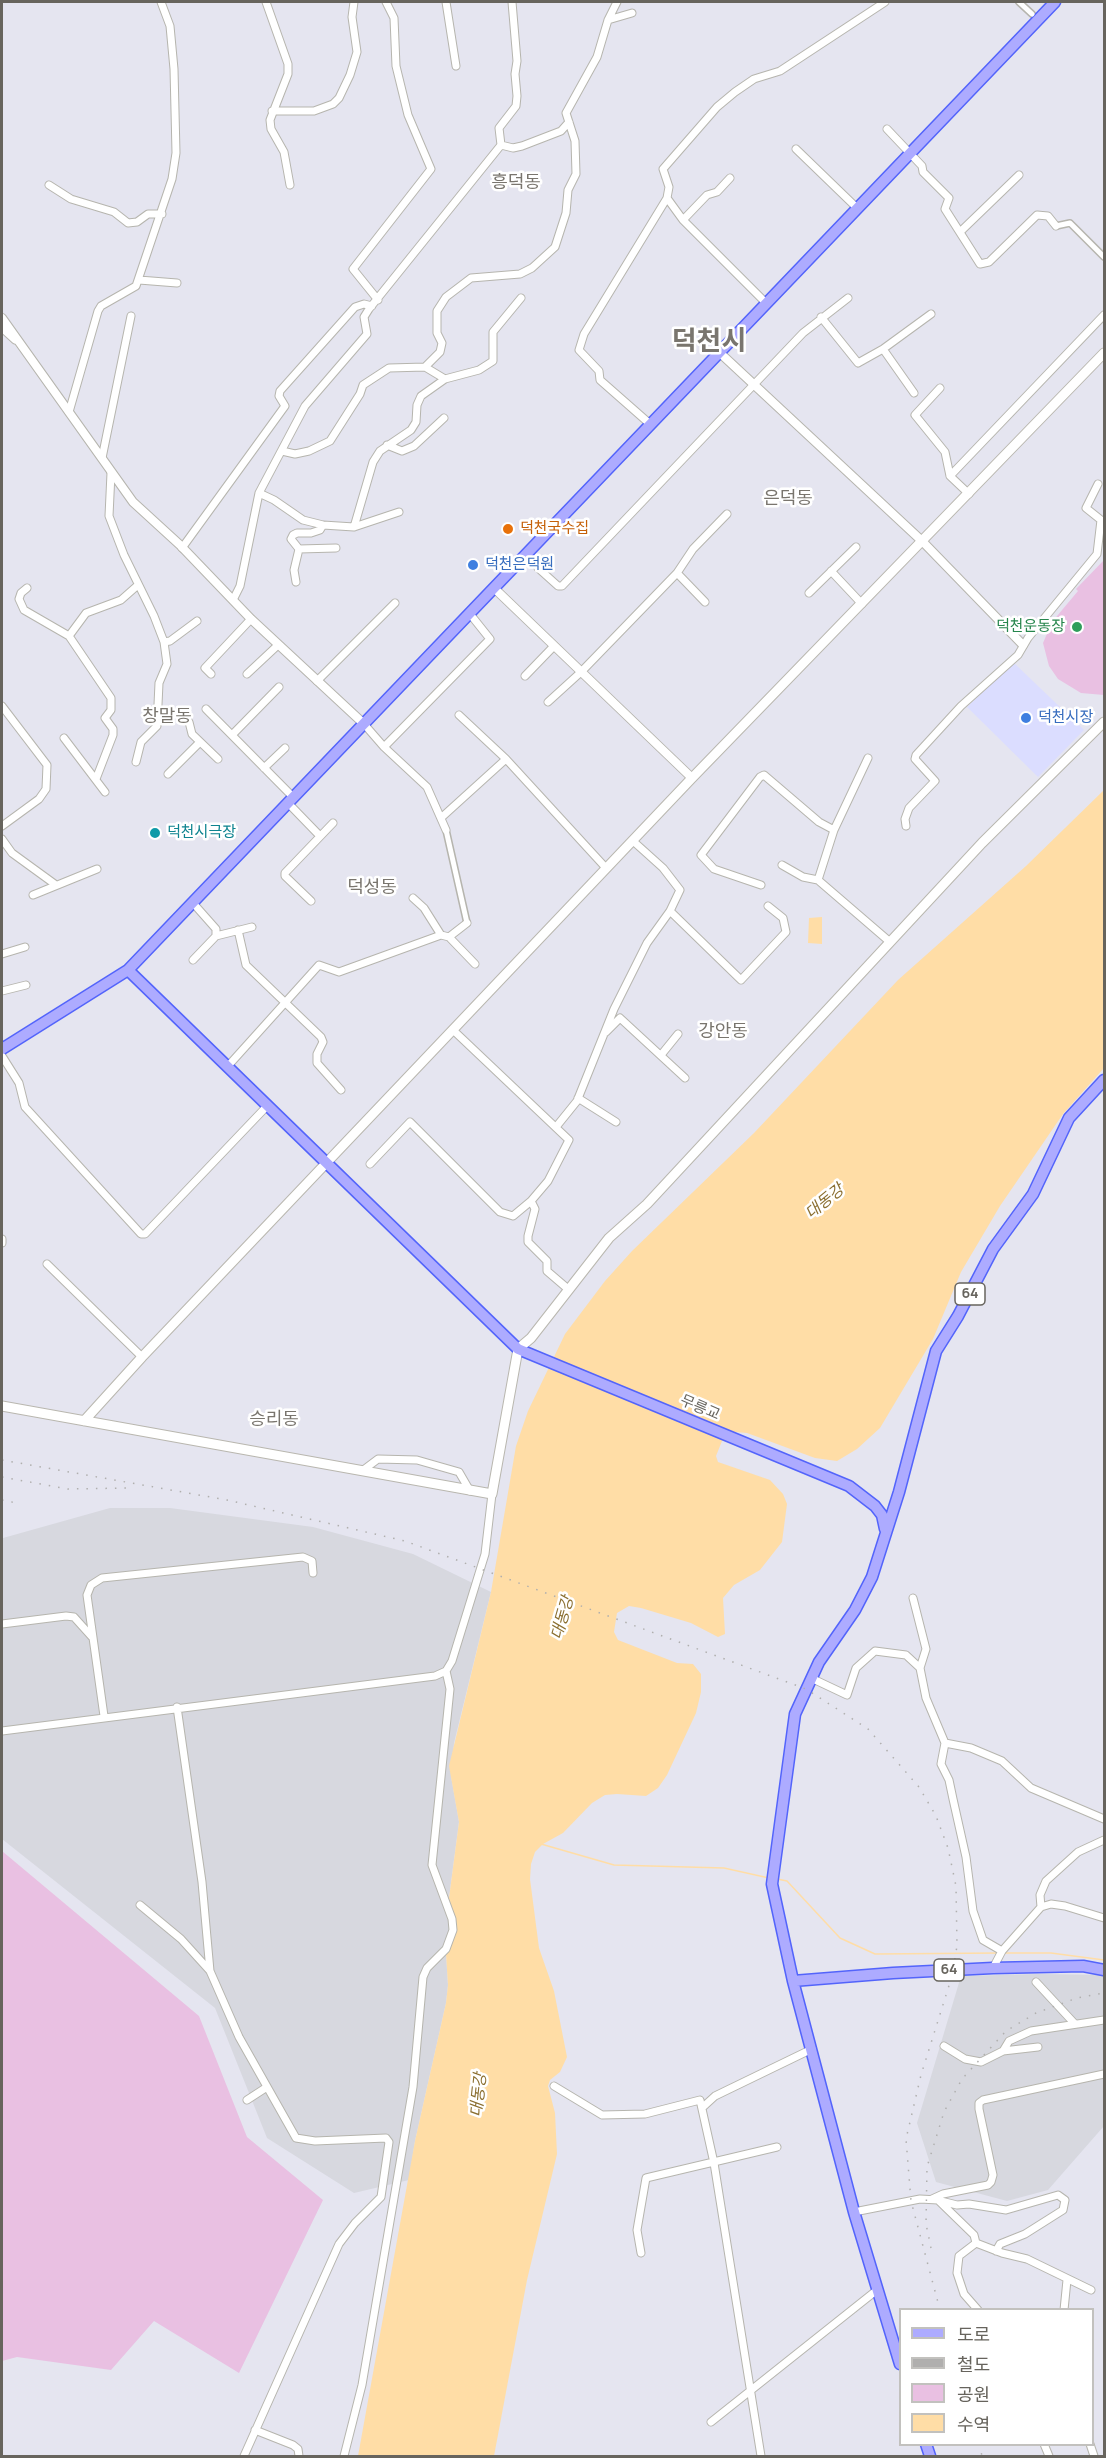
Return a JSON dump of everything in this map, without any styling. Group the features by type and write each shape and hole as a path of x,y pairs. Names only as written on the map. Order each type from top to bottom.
{"main road":[{"path":"2,1049 128,970 1055,2"},
{"path":"84,1421 606,868 1104,353"},
{"path":"2,1406 492,1494 518,1349 531,1338 609,1238 647,1204 982,843 1104,722"},
{"path":"128,970 518,1349"},
{"name":"64","path":"1104,1080 1069,1118 1034,1194 993,1249 958,1316 936,1351 899,1492 872,1577 811,1678 795,1714 772,1884 794,1981 995,1965 1083,1966 1104,1970"},
{"name":"무릉교","path":"518,1349 849,1486 875,1506 885,1522 885,1532"},
{"path":"794,1981 854,2212 899,2361"}],"street":[{"path":"69,412 101,306 132,291 139,280 172,179 176,126 172,43 170,26 162,2"},
{"path":"266,2 288,64 288,74 272,111 272,129 284,152 290,185"},
{"path":"272,111 314,111 333,104 339,98 350,75 357,52 352,17 354,2"},
{"path":"378,300 353,269 431,169 408,115 396,66 394,18 386,2"},
{"path":"446,2 456,66"},
{"path":"233,600 240,586 259,493 305,406 367,334 364,317 372,306 501,145 499,128 516,106 515,74 518,61 512,2"},
{"path":"425,367 440,352 441,343 437,333 436,311 446,297 471,278 520,274 532,268 555,247 566,213 568,190 576,174 575,141 566,113 597,57 608,20 617,2"},
{"path":"650,424 600,380 599,371 579,351 584,334 667,198 669,187 663,169 717,107 754,79 780,71 885,2"},
{"path":"1019,2 1032,14"},
{"path":"608,20 632,13"},
{"path":"501,145 513,148 522,146 561,131 569,122"},
{"path":"887,129 922,166 922,172 949,198 945,209 980,264 983,265 1037,215 1048,216 1056,226 1070,223 1104,257"},
{"path":"796,148 857,208"},
{"path":"960,232 1019,175"},
{"path":"683,220 707,195 717,192 730,178"},
{"path":"49,185 71,199 114,212 128,223 137,222 148,214 162,214"},
{"path":"667,198 683,220 766,303"},
{"path":"139,280 177,283"},
{"path":"354,527 373,462 387,445 411,430 416,422 417,405 421,396 445,380 479,370 493,361 493,332 521,298"},
{"path":"538,568 558,586 562,586 821,317 848,298"},
{"path":"182,548 285,406 281,401 280,391 356,307 364,304 372,306"},
{"path":"821,317 855,362 863,363 931,314"},
{"path":"950,476 1104,315"},
{"path":"102,458 131,316"},
{"path":"2,318 133,502 278,645 364,724 384,747 427,788 446,830 467,923 449,937"},
{"path":"2,328 21,345"},
{"path":"883,349 914,393"},
{"path":"719,352 923,542 1023,645"},
{"path":"282,451 295,454 309,451 330,441 360,394 363,385 389,368 425,367 445,380"},
{"path":"940,388 915,415 945,452 950,476 969,494"},
{"path":"387,445 402,451 414,446 444,418"},
{"path":"111,473 109,516 164,642 167,664 159,683 157,726 141,742 136,762"},
{"path":"906,826 905,819 909,808 935,782 915,759 916,755 961,706 1018,655 1023,645 1097,554 1101,520 1086,508 1098,484"},
{"path":"259,493 274,500 303,520 323,525 354,527 399,512"},
{"path":"548,702 581,672 677,573 693,549 727,514"},
{"path":"299,549 291,539 292,535 320,531 323,525"},
{"path":"809,593 856,547"},
{"path":"299,549 336,548"},
{"path":"296,582 294,570 299,549"},
{"path":"831,571 862,604"},
{"path":"677,573 705,602"},
{"path":"69,636 86,613 121,600 138,585"},
{"path":"27,588 21,593 19,599 24,610 69,636 111,698 111,711 105,718 113,729 113,735 96,779"},
{"path":"494,588 692,778"},
{"path":"317,681 395,603"},
{"path":"384,747 490,639 470,614"},
{"path":"211,674 205,668 251,619"},
{"path":"164,642 170,641 197,621"},
{"path":"247,674 278,645"},
{"path":"525,676 554,646"},
{"path":"232,735 279,687"},
{"path":"2,706 47,765 47,777 46,789 39,799 2,826"},
{"path":"206,710 264,768 320,836"},
{"path":"459,715 506,759 606,868"},
{"path":"189,722 192,734 218,759"},
{"path":"64,738 105,792"},
{"path":"168,774 200,742"},
{"path":"264,768 285,748"},
{"path":"442,817 506,759"},
{"path":"818,880 834,830 868,759"},
{"path":"761,885 738,874 714,869 701,855 760,777 764,775 819,822 834,830"},
{"path":"311,902 285,876 285,873 333,823"},
{"path":"2,839 12,852 56,885"},
{"path":"556,1127 578,1098 604,1034 647,943 670,911 680,890 663,868 633,841"},
{"path":"782,865 803,877 818,880 890,942"},
{"path":"33,895 97,869"},
{"path":"413,898 441,934 449,937 475,964"},
{"path":"193,903 216,929 216,936"},
{"path":"670,911 741,980 786,932 783,918 768,906"},
{"path":"193,960 216,936 252,927"},
{"path":"238,930 246,965 321,1037 323,1042 317,1054 317,1063 341,1090"},
{"path":"228,1066 319,965 339,972 441,934"},
{"path":"2,954 25,947"},
{"path":"2,991 26,985"},
{"path":"604,1034 620,1018 686,1078"},
{"path":"370,1164 410,1122 500,1212 513,1216 531,1201 548,1181 569,1140 453,1030"},
{"path":"661,1055 678,1034"},
{"path":"2,1056 19,1083 25,1107 141,1234 146,1234 268,1105"},
{"path":"578,1098 616,1122"},
{"path":"531,1201 535,1209 528,1242 547,1261 547,1271 568,1289"},
{"path":"47,1264 142,1357"},
{"path":"362,1471 378,1459 417,1460 459,1472 470,1491"},
{"path":"2,1731 104,1716 435,1676 446,1671 452,1660 485,1554 492,1494"},
{"path":"104,1716 87,1591 91,1585 102,1578 303,1557 312,1561 313,1573"},
{"path":"913,1598 926,1649 920,1668 926,1698 945,1743 941,1764 949,1780 956,1809 973,1911 983,1940 1002,1951"},
{"path":"2,1624 74,1617 92,1637"},
{"path":"811,1678 847,1695 856,1668 875,1651 906,1654 920,1668"},
{"path":"344,2457 362,2385 413,2087 423,1977 427,1968 446,1949 453,1930 452,1919 432,1865 450,1689 446,1671"},
{"path":"177,1707 202,1882 210,1971"},
{"path":"945,1743 971,1748 993,1756 1014,1770 1031,1788 1104,1819"},
{"path":"1041,1907 1040,1895 1046,1881 1066,1861 1104,1840"},
{"path":"995,1965 1002,1951 1041,1907 1051,1904 1065,1906 1104,1918"},
{"path":"140,1905 181,1939 210,1971 239,2037 296,2138 315,2141 386,2138 389,2142 381,2197 355,2223 339,2244 245,2455"},
{"path":"1036,1982 1074,2023"},
{"path":"1003,2051 1009,2042 1030,2031 1104,2020"},
{"path":"944,2046 965,2059 975,2062 981,2062 1003,2051 1038,2048"},
{"path":"703,2107 715,2096 813,2049"},
{"path":"935,2200 943,2194 988,2185 991,2182 993,2175 979,2109 979,2103 983,2100 1104,2074"},
{"path":"554,2086 602,2115 645,2114 700,2100 714,2163 752,2388 761,2457"},
{"path":"247,2100 267,2087"},
{"path":"641,2253 637,2230 646,2178 777,2147"},
{"path":"854,2212 935,2200 957,2205 969,2204 1006,2210 1058,2195 1065,2200 1063,2210 1025,2234 1000,2244 996,2251"},
{"path":"935,2200 974,2235 976,2243"},
{"path":"976,2243 1028,2259 1091,2290"},
{"path":"976,2243 959,2256 957,2273 964,2294 976,2308"},
{"path":"1064,2308 1067,2280"},
{"path":"711,2422 877,2290"},
{"path":"255,2430 293,2445 298,2449 299,2457"}],"shaded area":[{"name":"덕천시장","path":"1014,663 1084,730 1038,777 967,707"},
{"path":"110,1508 170,1508 313,1527 413,1554 491,1592 454,1743 451,1776 459,1822 449,1898 456,1934 446,1954 448,1985 446,2003 415,2141 409,2180 354,2193 267,2138 215,2008 2,1839 2,1541 3,1538"},
{"path":"1104,1975 1104,2126 1048,2190 1007,2201 936,2182 917,2123 961,1976"}],"green space":[{"name":"덕천운동장","path":"1104,560 1104,695 1081,693 1058,679 1049,666 1043,643 1052,622 1078,591 1076,589"},
{"path":"2,1851 199,2016 247,2137 323,2200 239,2373 154,2321 111,2370 17,2357 2,2361"}],"water":[{"name":"대동강","path":"1104,790 1104,1068 1063,1114 1000,1206 961,1272 933,1339 880,1428 857,1449 837,1461 815,1458 747,1433 736,1432 722,1441 716,1456 718,1462 770,1480 783,1494 787,1504 782,1542 760,1570 734,1585 723,1598 725,1634 718,1637 691,1623 641,1608 629,1606 617,1613 614,1632 618,1640 677,1663 693,1664 701,1674 701,1692 696,1713 667,1775 658,1788 646,1796 605,1795 592,1803 563,1833 543,1844 535,1852 531,1864 530,1879 539,1948 554,1991 567,2057 560,2072 550,2080 548,2086 555,2113 557,2154 527,2280 494,2456 358,2456 415,2141 446,2003 448,1985 446,1954 456,1934 449,1898 459,1822 449,1766 491,1592 516,1446 528,1411 565,1334 605,1281 632,1251 754,1133 898,980 1026,866"},
{"path":"822,917 822,944 808,943 809,918"}],"waterway":[{"path":"541,1844 614,1865 724,1868 769,1878"},
{"path":"777,1879 787,1881 840,1938 875,1954 999,1953"},
{"path":"1004,1953 1051,1953 1104,1960"}],"railway":[{"path":"2,1460 227,1500 405,1541 806,1689 868,1729 919,1787 936,1816 948,1848 956,1886 957,1946 952,1976 921,2075 906,2139 911,2201 939,2308"},
{"path":"2,1477 68,1489 129,1488"},
{"path":"2,1500 17,1503"},
{"path":"931,2248 926,2224 927,2167 944,2112 962,2079 1006,2031 1036,2013 1077,1998 1104,1993"},
{"path":"980,2446 982,2456"}],"place":[{"name":"덕천국수집","path":"508,529"},
{"name":"덕천은덕원","path":"473,565"},
{"name":"덕천운동장","path":"1077,627"},
{"name":"덕천시장","path":"1026,718"},
{"name":"덕천시극장","path":"155,833"}],"district":[{"name":"흥덕동","path":"516,183"},
{"name":"덕천시","path":"709,342"},
{"name":"은덕동","path":"788,499"},
{"name":"창말동","path":"167,717"},
{"name":"덕성동","path":"372,888"},
{"name":"강안동","path":"723,1032"},
{"name":"승리동","path":"274,1420"}]}
